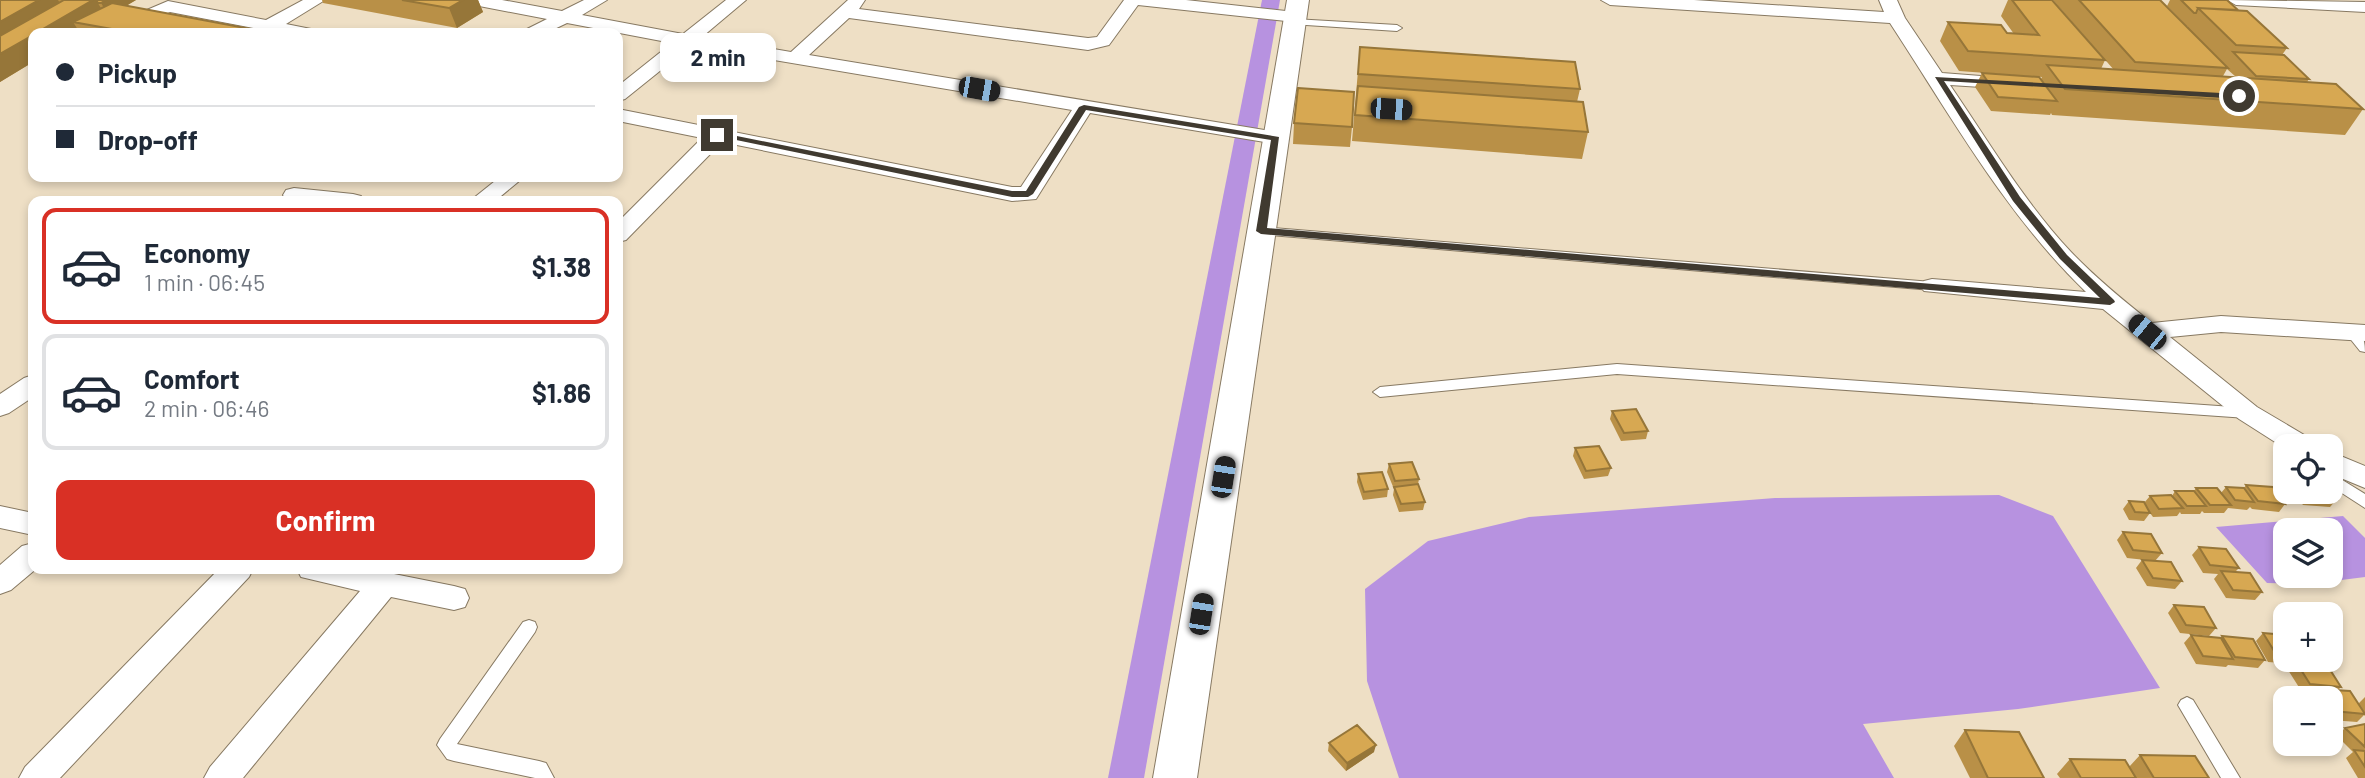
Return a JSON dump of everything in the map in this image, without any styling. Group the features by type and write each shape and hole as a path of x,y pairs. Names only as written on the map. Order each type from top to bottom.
{"street":[{"path":"268,26 316,0"},
{"path":"474,0 623,28"},
{"path":"543,28 598,0"},
{"path":"623,91 737,0"},
{"path":"795,58 852,6 1088,44 1103,41 1135,0 1249,13 1293,14 1289,102 1258,136 1261,231 1175,778"},
{"path":"1610,0 1892,9 2016,199 2063,257 2110,302 2147,332 2248,413 2282,434"},
{"path":"2236,0 2365,7"},
{"path":"119,28 168,6 279,28"},
{"path":"623,28 1258,136"},
{"path":"1938,79 2032,84"},
{"path":"623,116 1012,194 1028,194 1084,107"},
{"path":"623,228 717,135"},
{"path":"292,196 312,182"},
{"path":"488,196 506,182"},
{"path":"1932,286 2110,302"},
{"path":"2147,332 2221,324 2360,337"},
{"path":"0,407 28,387"},
{"path":"2343,468 2365,478"},
{"path":"0,517 28,523"},
{"path":"0,582 28,558"},
{"path":"37,778 233,574"},
{"path":"334,574 454,598"},
{"path":"222,778 383,585"}],"lane":[{"path":"1293,14 1396,28"},
{"path":"1261,231 1932,286"},
{"path":"1380,392 1616,369 2248,413"},
{"path":"2343,486 2365,502"},
{"path":"529,627 446,746 454,753 539,769 545,778"},
{"path":"2188,705 2231,778"}],"shaded area":[{"path":"1999,495 2053,516 2160,688 2018,709 1863,724 1894,778 1399,778 1367,681 1365,589 1428,541 1529,517 1775,498"},
{"path":"2343,516 2365,538 2365,577 2343,580 2343,518 2320,518"},
{"path":"2273,522 2273,583 2267,583 2216,527"}],"building":[{"path":"0,0 39,0 0,22"},
{"path":"64,0 93,0 45,28 28,28 28,38 0,54 0,36"},
{"path":"402,0 463,0 449,8"},
{"path":"2012,0 2052,0 2105,60 1968,51 1948,22 2001,25 2007,33 2039,35"},
{"path":"2079,0 2160,0 2228,68 2135,62"},
{"path":"2181,0 2227,0 2238,10 2198,8 2194,13"},
{"path":"112,3 245,28 106,28 73,22"},
{"path":"2198,8 2247,11 2287,48 2236,45"},
{"path":"1360,47 1575,62 1580,89 1358,74"},
{"path":"2233,52 2284,55 2309,79 2256,76"},
{"path":"2047,65 2336,84 2363,109 2065,89"},
{"path":"1982,73 2039,77 2057,101 1998,97"},
{"path":"1358,86 1583,102 1588,132 1355,115"},
{"path":"1298,88 1354,92 1352,127 1294,123"},
{"path":"1636,409 1648,431 1624,433 1612,411"},
{"path":"1599,446 1611,468 1586,471 1575,448"},
{"path":"1412,462 1419,479 1395,481 1389,464"},
{"path":"1382,472 1388,489 1364,492 1358,474"},
{"path":"1418,484 1425,502 1401,504 1394,487"},
{"path":"2246,485 2273,487 2273,503 2258,501"},
{"path":"2226,487 2244,488 2254,502 2235,500"},
{"path":"2196,488 2217,488 2231,505 2210,505"},
{"path":"2175,491 2194,491 2206,506 2187,506"},
{"path":"2171,495 2183,508 2159,509 2150,496"},
{"path":"2129,501 2144,502 2150,513 2135,512"},
{"path":"2123,532 2151,534 2162,553 2133,550"},
{"path":"2199,547 2226,549 2239,568 2210,565"},
{"path":"2142,560 2171,562 2182,581 2153,578"},
{"path":"2221,571 2250,573 2262,592 2233,590"},
{"path":"2174,605 2204,607 2216,628 2186,625"},
{"path":"2263,633 2273,634 2273,649"},
{"path":"2191,635 2221,638 2233,659 2203,656"},
{"path":"2222,636 2253,639 2265,660 2235,657"},
{"path":"2302,672 2331,672 2340,686 2331,686 2310,684"},
{"path":"2343,691 2350,691 2365,714 2343,712"},
{"path":"2365,724 2365,747 2345,728"},
{"path":"1357,725 1376,745 1347,763 1329,743"},
{"path":"1965,730 2019,732 2044,778 1988,778"},
{"path":"2354,750 2365,751 2365,767"},
{"path":"2140,755 2195,756 2209,778 2154,778"},
{"path":"2070,759 2125,760 2136,778 2081,778"}],"waterway":[{"path":"1126,778 1271,0"}],"route":[{"path":"717,135 1012,194 1028,194 1084,107 1276,138 1261,231 2110,302 2063,257 2016,199 1938,79 2239,96"}]}
